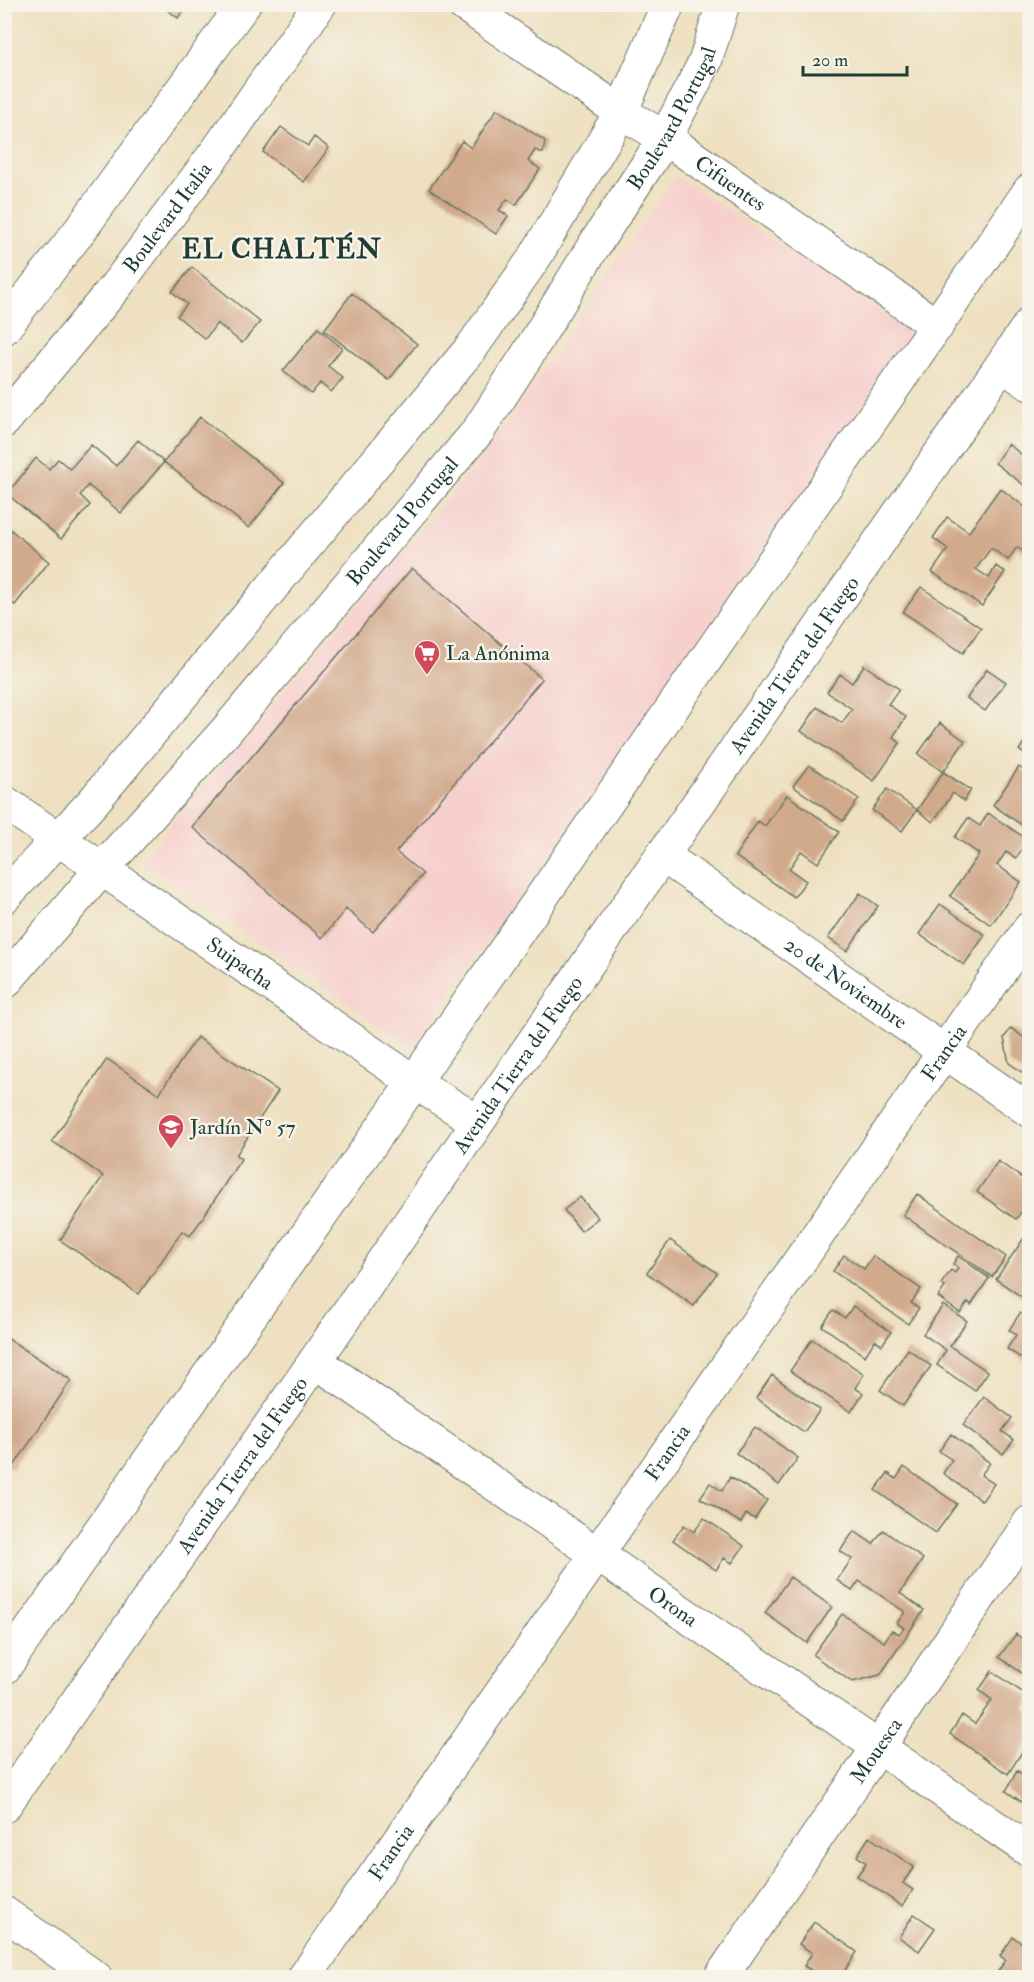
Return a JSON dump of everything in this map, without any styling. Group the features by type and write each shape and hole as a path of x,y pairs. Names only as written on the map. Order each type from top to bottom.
{"street":[{"path":"4,328 81,229 244,4"},
{"name":"Boulevard Italia","path":"4,421 116,286 217,151 320,4"},
{"name":"Cifuentes","path":"463,4 621,112 665,138 937,326"},
{"path":"4,897 93,801 472,347 535,257 621,112 668,4"},
{"name":"Boulevard Portugal","path":"4,983 225,732 478,431 593,247 665,138 705,62 723,4"},
{"path":"4,1668 414,1082 1029,190"},
{"name":"Avenida Tierra del Fuego","path":"4,1806 315,1361 1029,324"},
{"path":"1002,365 1029,384"},
{"name":"Suipacha","path":"4,802 414,1082 478,1122"},
{"name":"20 de Noviembre","path":"662,855 1029,1111"},
{"name":"Francia","path":"304,1977 1029,928"},
{"name":"Orona","path":"315,1361 1029,1851"},
{"name":"Mouesca","path":"720,1977 878,1748 1029,1522"},
{"path":"4,1913 96,1977"}],"shaded area":[{"path":"676,176 913,334 644,720 412,1047 141,861 226,758 418,536 508,421"}],"building":[{"path":"160,4 188,4 178,18"},
{"path":"497,109 545,141 543,153 535,150 528,161 540,169 516,205 507,199 499,210 508,216 496,234 429,189 462,141 471,148"},
{"path":"281,127 308,146 314,137 329,148 304,182 263,152"},
{"path":"192,267 260,322 242,343 217,323 205,339 177,316 187,304 172,292"},
{"path":"352,293 417,344 389,380 324,330"},
{"path":"318,328 342,348 328,366 343,378 331,392 320,383 311,394 283,371"},
{"path":"200,417 284,483 249,528 164,462"},
{"path":"138,440 164,462 121,513 88,485 80,495 90,505 61,539 7,494 36,458 49,469 58,459 70,469 91,445 116,466"},
{"path":"1008,444 1029,460 1029,489 995,463"},
{"path":"1000,488 1029,510 1029,553 1028,555 1017,547 1008,560 991,548 976,569 989,578 996,566 1005,572 982,606 932,572 948,549 933,538 947,517 969,532"},
{"path":"4,524 49,562 15,605 4,598"},
{"path":"412,568 542,679 396,852 423,874 373,932 346,909 322,938 192,827"},
{"path":"921,587 981,628 963,653 903,612"},
{"path":"864,665 899,689 888,704 906,717 893,737 900,743 874,781 801,731 817,707 842,723 852,709 827,692 840,674 852,683"},
{"path":"987,669 1006,682 985,711 967,698"},
{"path":"940,723 965,741 943,772 918,754"},
{"path":"1029,735 1029,757 1019,750"},
{"path":"809,765 859,799 843,821 793,786"},
{"path":"1019,767 1029,774 1029,830 993,805"},
{"path":"943,772 971,790 964,801 953,793 933,822 917,810"},
{"path":"887,789 917,810 902,831 872,810"},
{"path":"787,795 839,832 818,863 801,851 789,869 806,881 794,897 735,856 758,821 765,826"},
{"path":"988,813 1028,840 1016,858 1006,852 997,865 1021,882 991,925 950,896 979,854 955,837 968,818 980,826"},
{"path":"860,893 878,906 847,951 828,938"},
{"path":"940,904 985,935 964,965 919,934"},
{"path":"1011,1028 1026,1039 1029,1033 1029,1077 1009,1063 1004,1038"},
{"path":"197,1037 278,1091 236,1155 241,1159 204,1216 190,1236 182,1231 139,1294 60,1240 103,1176 52,1141 107,1059 159,1094"},
{"path":"998,1161 1029,1183 1029,1201 1016,1219 977,1192"},
{"path":"917,1194 1006,1257 992,1277 903,1215"},
{"path":"580,1197 598,1218 581,1231 564,1210"},
{"path":"1026,1235 1029,1238 1029,1302 996,1279"},
{"path":"670,1240 717,1273 694,1306 647,1273"},
{"path":"844,1255 864,1269 873,1256 921,1289 911,1303 919,1308 908,1324 833,1271"},
{"path":"958,1256 989,1278 971,1305 968,1302 960,1313 938,1297 945,1287 941,1284 951,1270 955,1273 958,1268 953,1264"},
{"path":"943,1305 967,1321 950,1346 988,1372 975,1391 937,1365 946,1350 923,1334"},
{"path":"853,1306 891,1332 882,1345 875,1340 865,1356 822,1326 833,1310 845,1318"},
{"path":"1020,1313 1029,1319 1029,1363 1007,1349 1016,1335 1009,1330"},
{"path":"4,1336 71,1380 12,1469 4,1464"},
{"path":"812,1339 864,1374 855,1388 863,1393 851,1412 790,1371"},
{"path":"908,1349 931,1366 903,1406 880,1390"},
{"path":"772,1375 820,1410 804,1432 756,1398"},
{"path":"984,1397 1012,1418 1002,1431 1014,1440 1003,1454 963,1425"},
{"path":"755,1427 798,1458 779,1485 736,1453"},
{"path":"951,1434 990,1463 981,1475 994,1484 982,1501 943,1473 952,1460 939,1451"},
{"path":"904,1467 957,1504 936,1533 875,1490 888,1473 896,1479"},
{"path":"730,1477 767,1500 755,1519 746,1514 741,1523 700,1498 710,1483 722,1491"},
{"path":"704,1518 744,1546 732,1563 724,1558 716,1570 673,1540 684,1525 694,1532"},
{"path":"883,1530 923,1559 900,1593 924,1610 880,1675 852,1682 813,1655 842,1614 884,1642 892,1630 899,1634 904,1628 897,1623 905,1612 859,1581 852,1591 837,1580 852,1559 840,1551 854,1531 873,1544"},
{"path":"790,1577 832,1607 807,1643 765,1613"},
{"path":"1016,1634 1029,1644 1029,1678 999,1657"},
{"path":"992,1671 1029,1697 1025,1709 1029,1712 1029,1741 1008,1774 950,1734 962,1715 975,1724 992,1700 979,1690"},
{"path":"1017,1771 1029,1778 1029,1807 1006,1791"},
{"path":"869,1837 914,1867 903,1883 913,1890 902,1906 857,1876 866,1863 857,1856"},
{"path":"914,1914 935,1928 919,1951 899,1937"},
{"path":"814,1922 857,1952 845,1970 856,1977 821,1977 804,1966 812,1953 799,1944"},
{"path":"1013,1937 1029,1948 1029,1977 994,1977 1006,1960 1000,1956"}],"place":[{"name":"La Anónima","path":"427,676"},
{"name":"Jardín Nº 57","path":"171,1150"}],"district":[{"name":"EL CHALTÉN","path":"282,249"}]}
